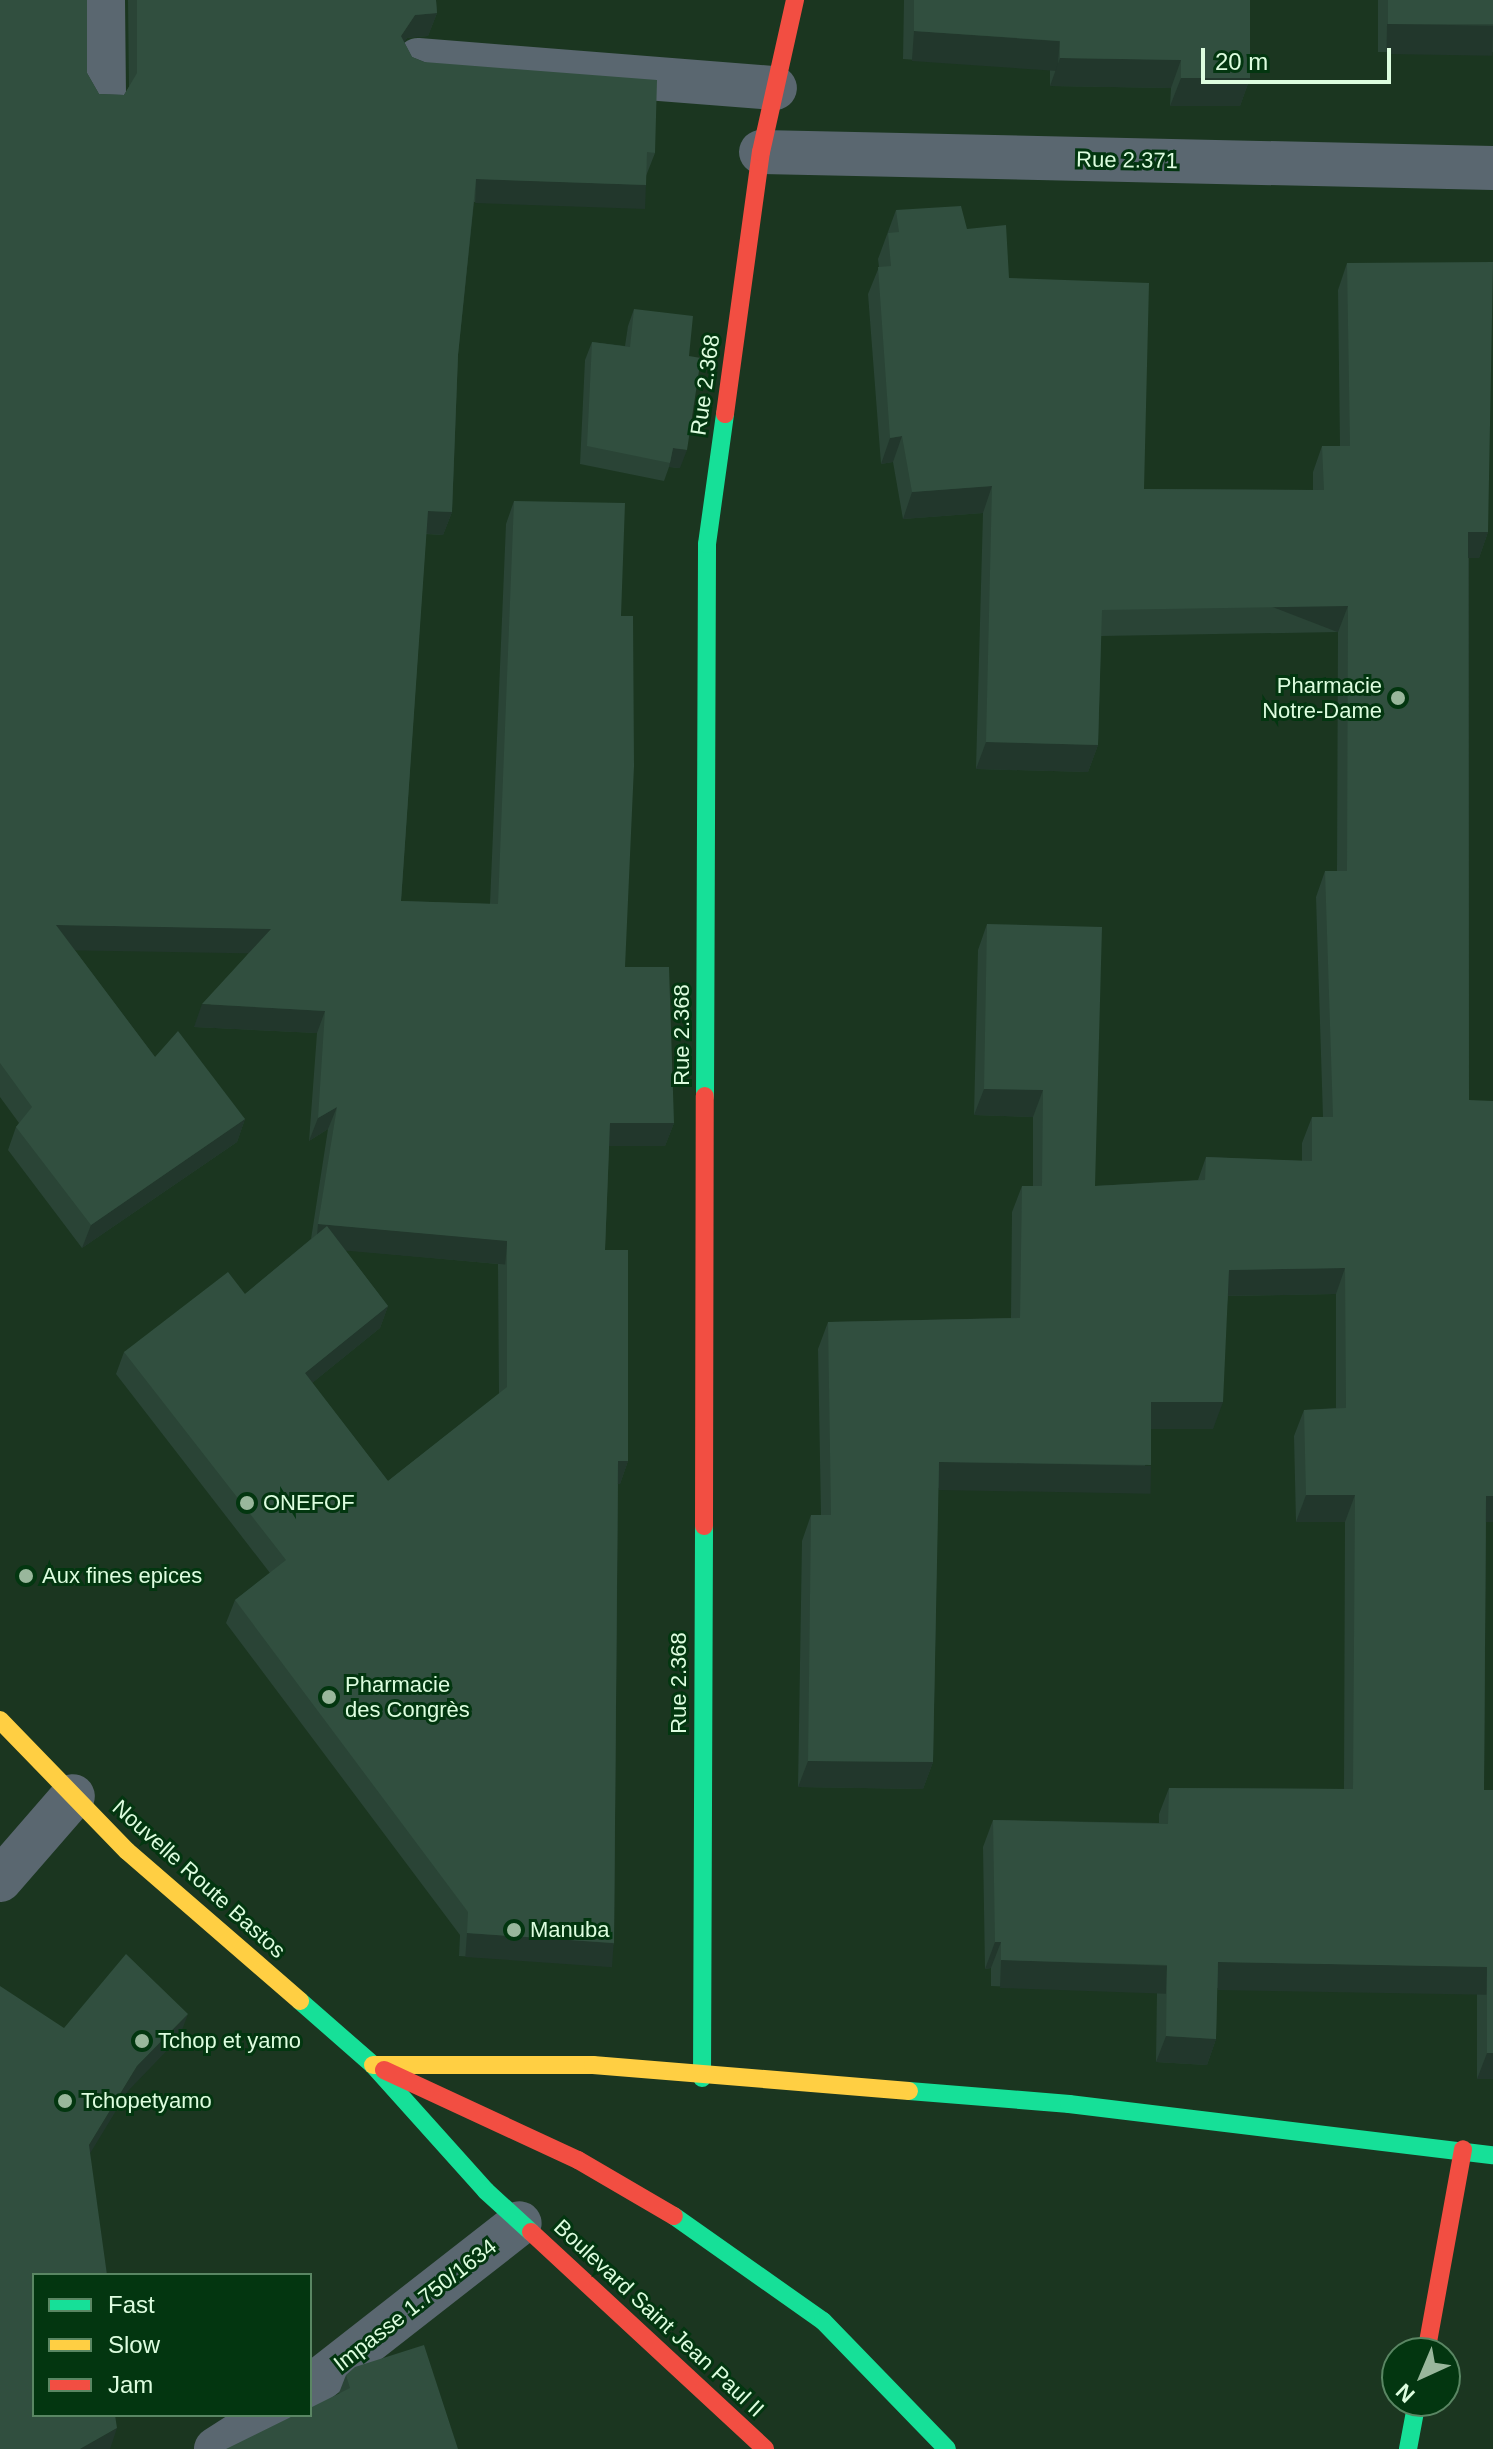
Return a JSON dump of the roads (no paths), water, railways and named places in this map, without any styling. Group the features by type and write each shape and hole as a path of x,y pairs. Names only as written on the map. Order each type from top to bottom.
{"main road":[{"name":"Rue 2.368","path":"702,2078 707,544 761,152 795,0"},
{"name":"Nouvelle Route Bastos","path":"0,1720 127,1851 373,2065"},
{"path":"373,2065 500,2061 1069,2104 1493,2155"},
{"path":"373,2065 578,2160 701,2232 823,2321 947,2449"},
{"name":"Boulevard Saint Jean Paul II","path":"373,2065 445,2150 765,2449"},
{"path":"1429,2337 1463,2149"},
{"path":"1408,2449 1414,2417"}],"street":[{"path":"103,0 104,96"},
{"path":"418,60 775,88"},
{"name":"Rue 2.371","path":"761,152 1493,168"},
{"path":"0,1880 73,1796"},
{"name":"Impasse 1.750/1634","path":"312,2385 520,2223"},
{"path":"216,2449 266,2417"}],"place":[{"name":"Pharmacie Notre-Dame","path":"1398,698"},
{"name":"ONEFOF","path":"247,1503"},
{"name":"Aux fines epices","path":"26,1576"},
{"name":"Pharmacie des Congrès","path":"329,1697"},
{"name":"Manuba","path":"514,1930"},
{"name":"Tchop et yamo","path":"142,2041"},
{"name":"Tchopetyamo","path":"65,2101"}]}
